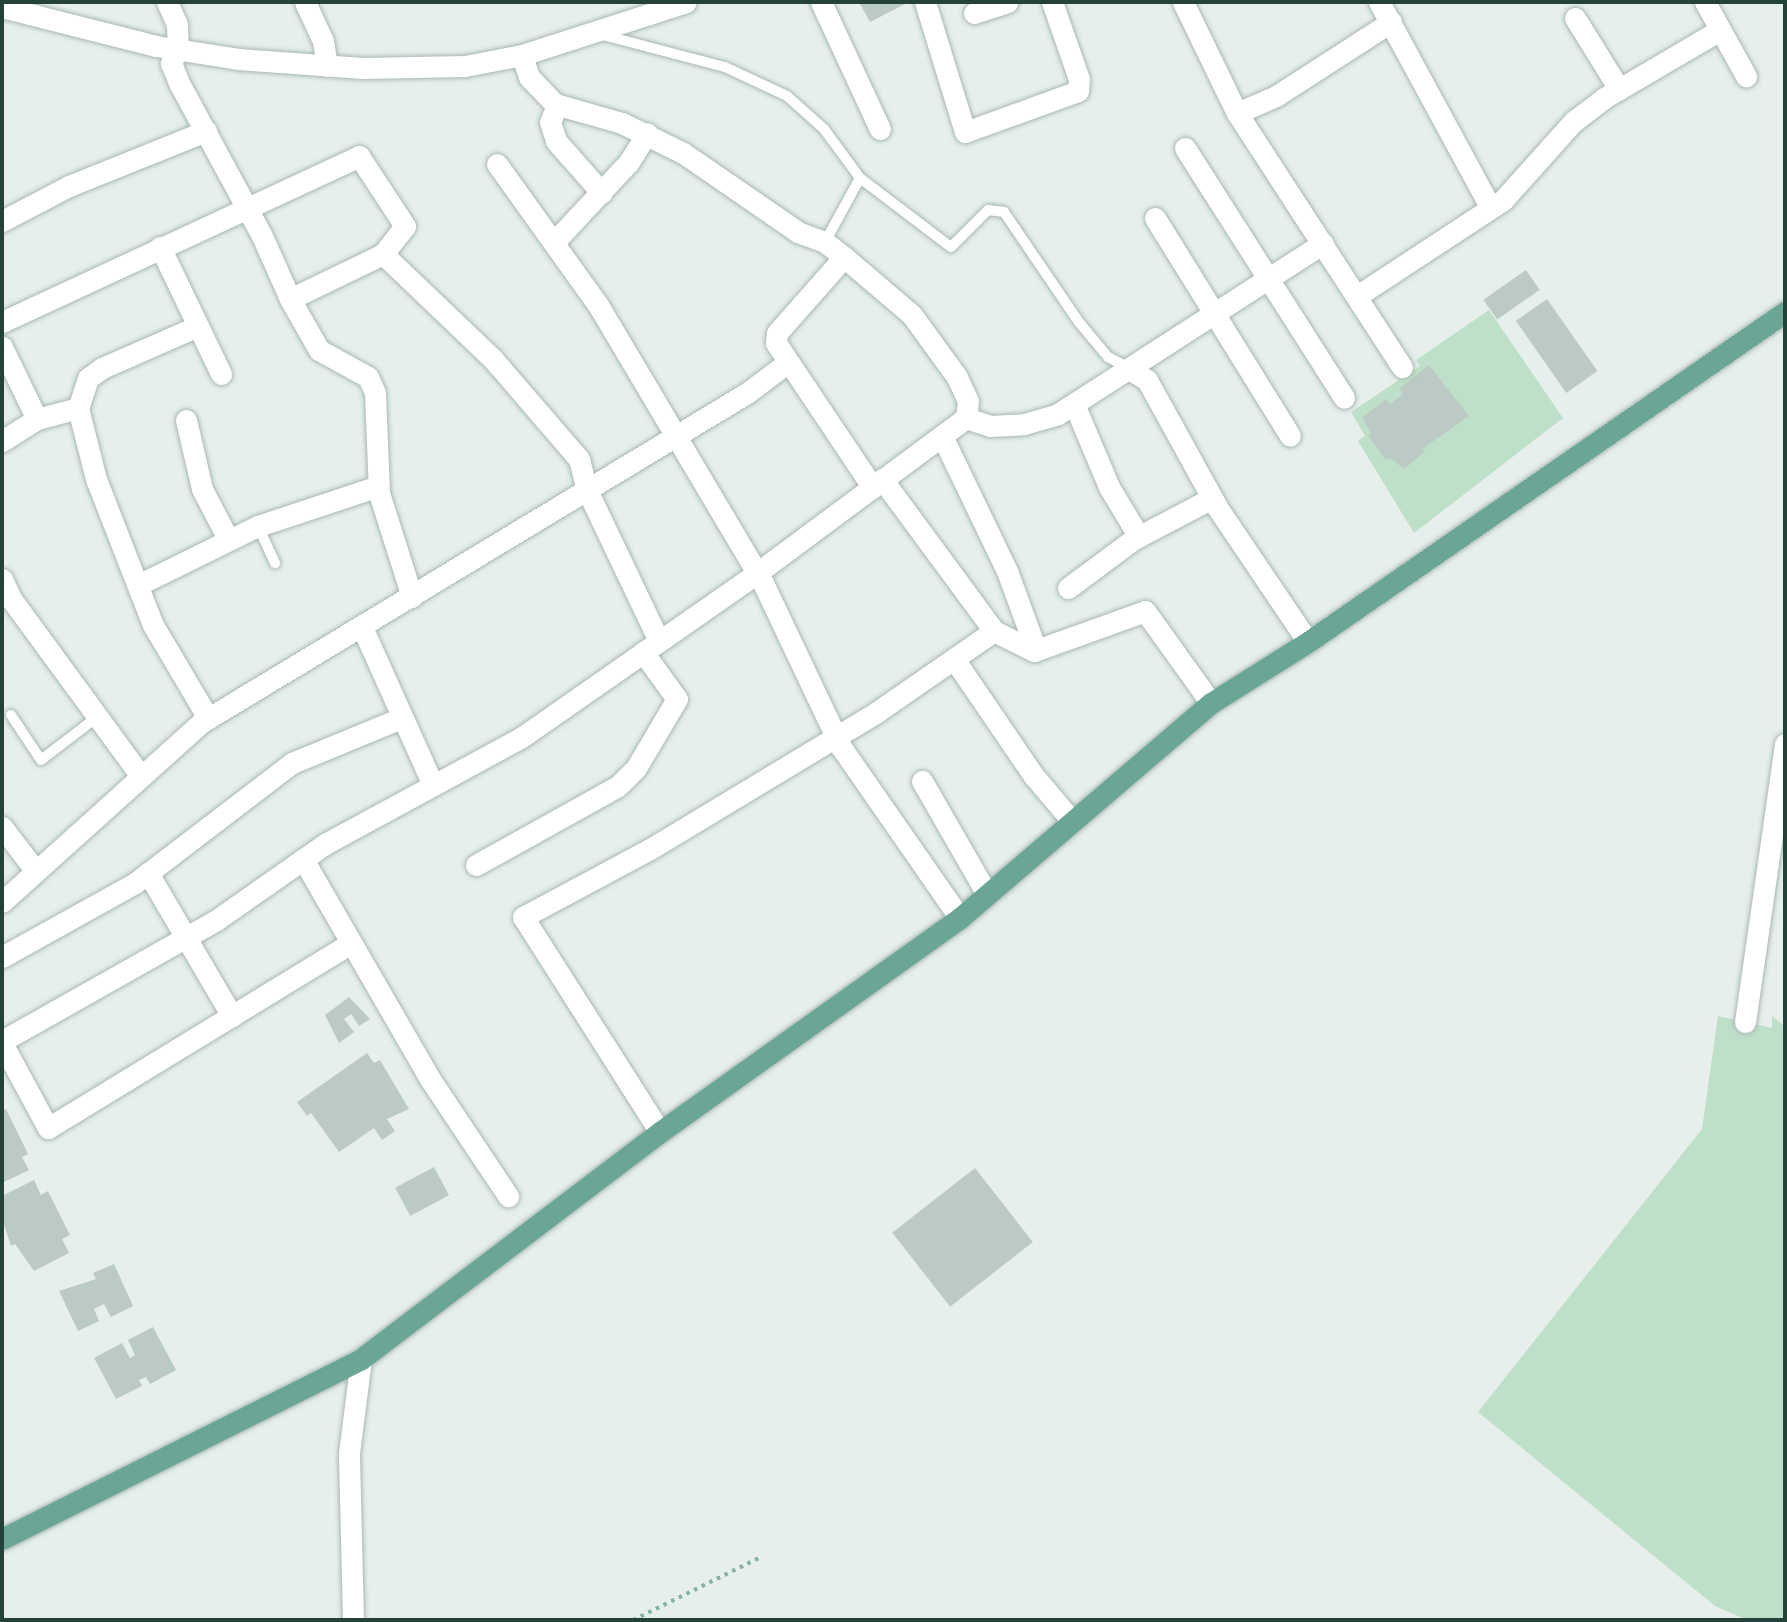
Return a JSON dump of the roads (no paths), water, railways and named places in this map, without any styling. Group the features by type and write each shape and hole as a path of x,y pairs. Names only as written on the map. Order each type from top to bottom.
{"main road":[{"path":"2,1539 361,1359 660,1132 960,918 1211,703 1308,642 1785,312"}],"street":[{"path":"167,2 177,24 178,49 171,63 248,209 290,299 319,349 368,377 375,393 378,486 384,522 412,597"},
{"path":"305,2 323,41 327,66"},
{"path":"621,2 631,21"},
{"path":"2,7 178,49 327,66 465,66 522,55 687,2"},
{"path":"821,2 866,90 880,129"},
{"path":"925,2 965,132 1078,91 1079,79 1052,2"},
{"path":"974,13 1007,2"},
{"path":"1183,2 1237,113 1402,367"},
{"path":"1379,2 1491,208"},
{"path":"1704,2 1746,76"},
{"path":"1575,18 1619,89"},
{"path":"1237,113 1276,96 1391,22"},
{"path":"1357,296 1491,208 1538,164 1574,121 1619,89 1720,30"},
{"path":"350,944 48,1128 2,1042 185,939 303,859 522,737 757,573 966,418 968,401 957,377 912,315 844,257 825,242 798,232 683,153 647,133 557,105 528,78 522,55"},
{"path":"557,105 550,122 556,141 602,192"},
{"path":"2,221 82,181 206,131"},
{"path":"555,241 602,192 647,133"},
{"path":"1185,148 1266,281 1344,398"},
{"path":"2,322 359,156 405,226 383,254 372,255 290,299"},
{"path":"497,164 555,241 676,433 757,573 836,737 878,806 960,918"},
{"path":"1155,218 1290,436"},
{"path":"966,418 990,426 1024,424 1074,404 1131,370 1323,243"},
{"path":"160,247 221,374"},
{"path":"383,254 513,381 554,436 579,459 587,490 651,647 677,699 636,768 618,786 476,865"},
{"path":"844,257 777,332 775,343 787,363 878,484 994,631 1016,646 1036,650 1146,611 1211,703"},
{"path":"198,326 102,368 84,386 78,408 96,479 153,625 208,718"},
{"path":"2,347 37,419"},
{"path":"2,902 208,718 412,597 676,433 747,393 787,363"},
{"path":"1131,370 1147,380 1212,498 1308,642"},
{"path":"1074,404 1108,487 1139,537"},
{"path":"2,441 37,419 78,408"},
{"path":"186,419 202,489 228,540"},
{"path":"942,436 1007,571 1036,650"},
{"path":"138,585 258,526 378,486"},
{"path":"1068,588 1139,537 1212,498"},
{"path":"3,587 96,718 141,776"},
{"path":"362,627 433,785"},
{"path":"660,1132 523,917 650,849 836,737 994,631"},
{"path":"954,659 1033,775 1072,821"},
{"path":"2,957 98,907 148,873 292,763 401,718"},
{"path":"1745,1022 1785,744"},
{"path":"922,781 987,894"},
{"path":"2,827 35,870"},
{"path":"303,859 430,1079 508,1196"},
{"path":"148,873 232,1016"},
{"path":"353,1620 349,1453 361,1359"}],"lane":[{"path":"596,33 725,67 787,96 824,129 860,178 951,247 988,210 1004,212 1078,321 1108,357 1131,370"},
{"path":"825,242 860,178"},
{"path":"258,526 275,563"},
{"path":"11,715 41,760 96,718"}]}
